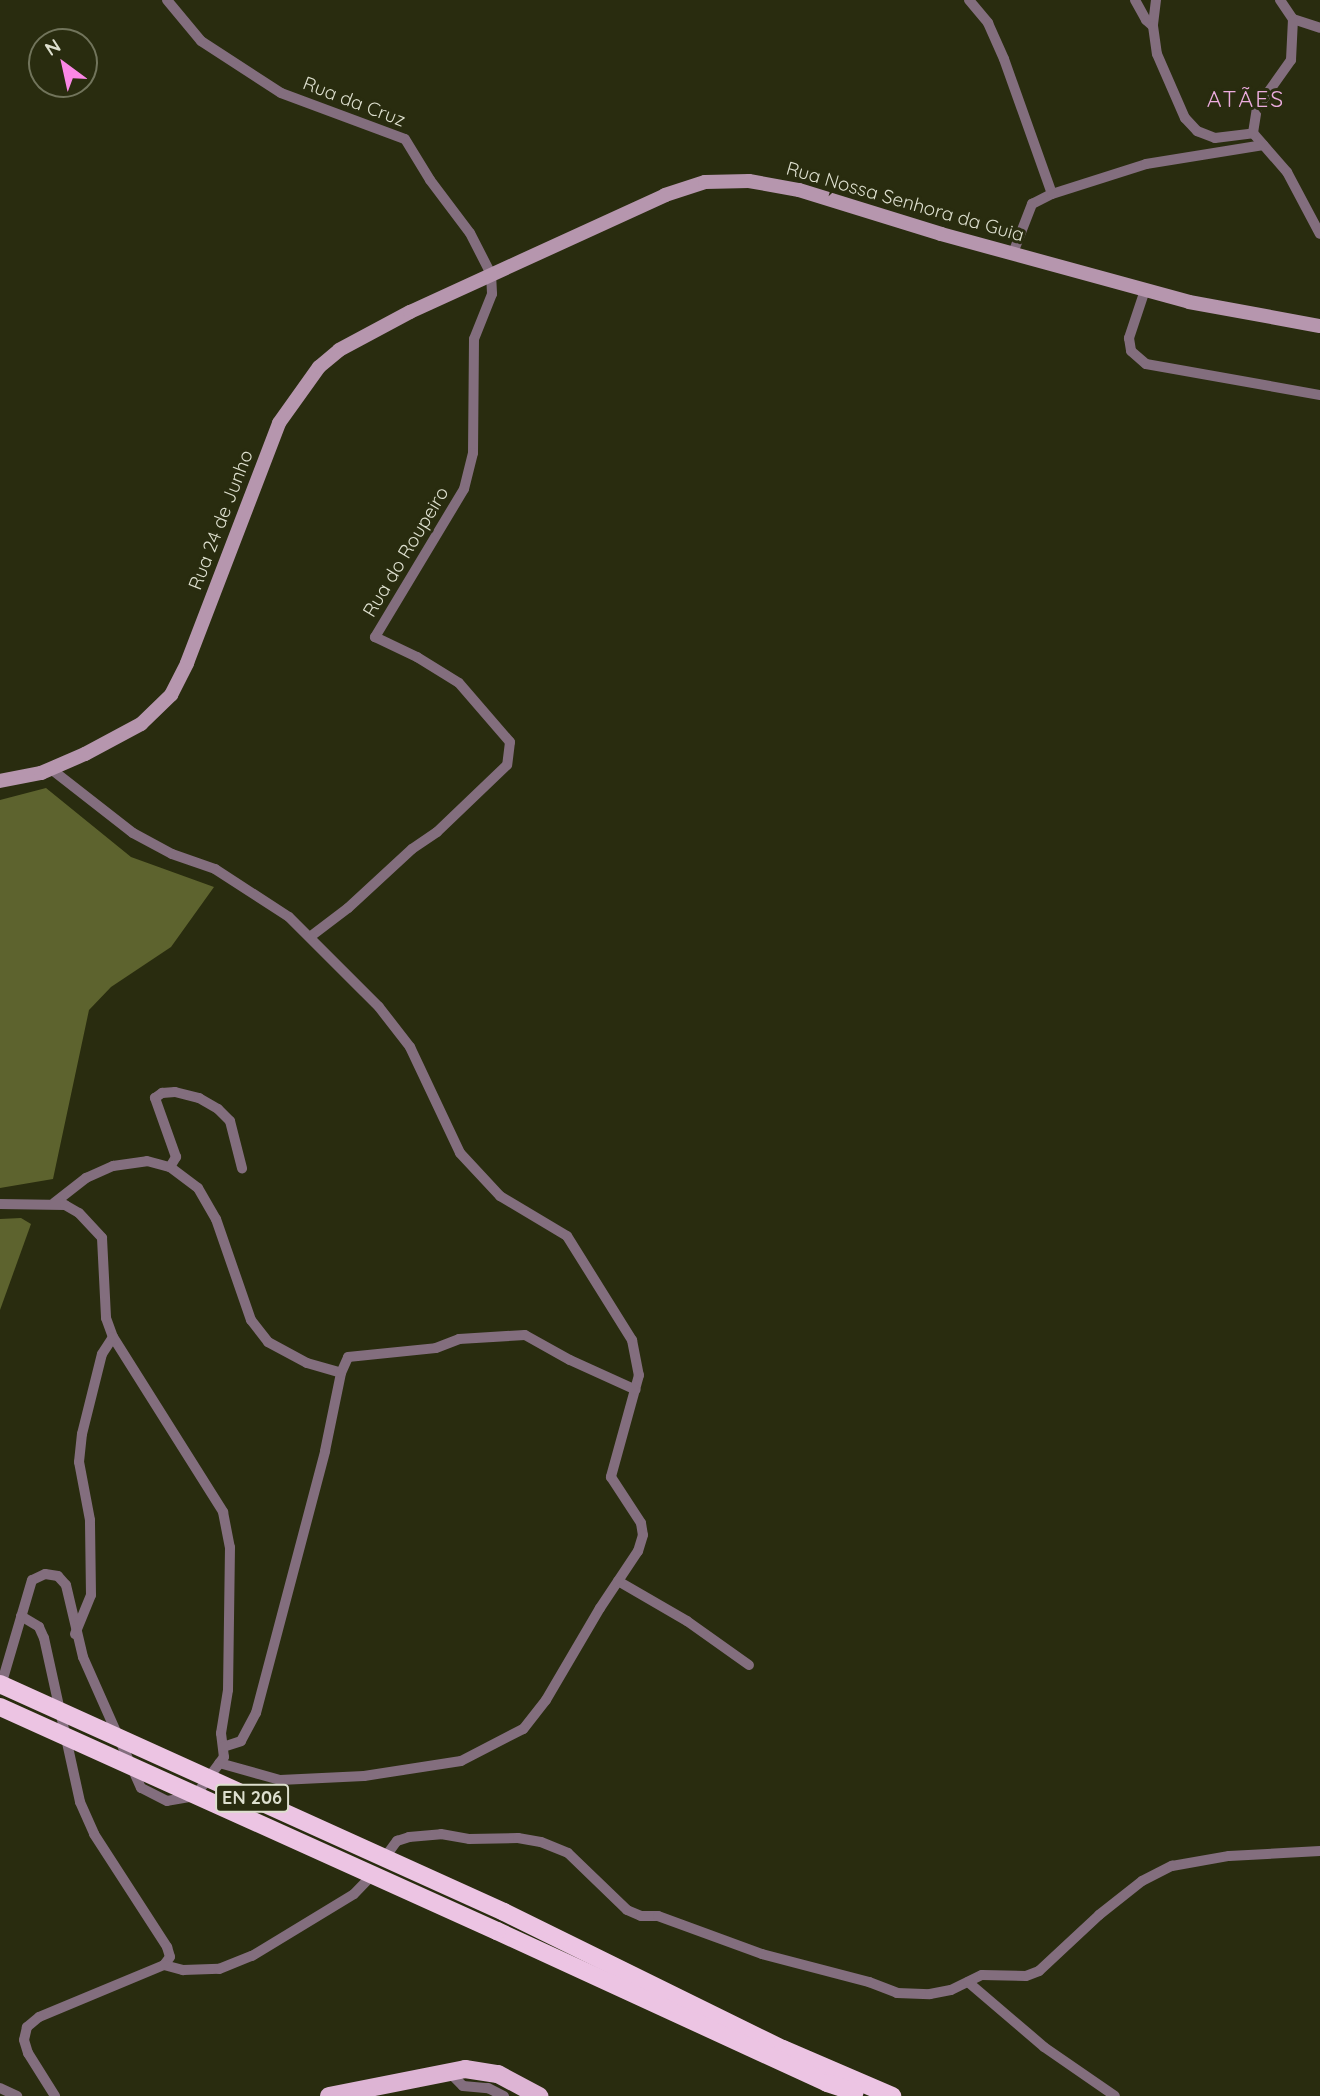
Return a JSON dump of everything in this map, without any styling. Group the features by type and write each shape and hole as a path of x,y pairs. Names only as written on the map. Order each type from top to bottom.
{"highway":[{"name":"EN 206","path":"0,1684 504,1912 783,2049 892,2096"},
{"name":"EN 206","path":"0,1707 827,2083 866,2096"}],"main road":[{"name":"Rua Nossa Senhora da Guia","path":"491,274 653,200 705,182 749,181 799,190 1189,302 1320,326"},
{"name":"Rua 24 de Junho","path":"0,781 51,769 141,724 172,695 187,663 279,423 319,367 339,350 364,335 491,274"},
{"path":"329,2096 448,2071 482,2070 498,2074 539,2096"}],"street":[{"name":"Rua da Cruz","path":"167,0 201,41 281,93 405,139 430,180 470,233 491,274"},
{"path":"969,0 988,23 1004,59 1052,194"},
{"path":"1135,0 1146,20 1153,26"},
{"path":"1156,0 1153,26 1157,54 1185,118 1197,131 1215,138 1253,132"},
{"path":"1280,0 1293,19 1291,60 1257,108 1253,132 1287,172 1320,234"},
{"path":"1293,19 1320,28"},
{"path":"1013,253 1032,204 1052,194 1146,164 1263,145"},
{"path":"1309,211 1320,204"},
{"name":"Rua do Roupeiro","path":"310,937 348,908 383,873 437,832 507,765 510,741 459,683 417,657 375,637 464,489 474,453 474,339 492,294 491,274"},
{"path":"1144,290 1129,338 1131,351 1146,364 1320,395"},
{"path":"51,769 133,833 172,854 215,869 289,916 379,1007 410,1046 460,1153 500,1196 567,1236 632,1340 639,1375 611,1477 637,1514 643,1535 638,1551 546,1700 523,1729 461,1761 364,1776 280,1780 219,1763"},
{"path":"170,1167 176,1157 155,1098 162,1093 175,1092 199,1098 218,1109 230,1121 242,1168"},
{"path":"54,1203 86,1178 113,1166 148,1161 170,1167 198,1188 216,1219 251,1320 268,1342 307,1363 341,1373"},
{"path":"0,1204 65,1205 79,1213 102,1238 106,1318 113,1337 213,1492 229,1529 228,1690 222,1733 224,1757 195,1796 167,1801 141,1788 75,1634 66,1585 58,1576 45,1574 32,1580 0,1689"},
{"path":"223,1747 241,1741 256,1713 325,1451 341,1373 348,1357 436,1348 459,1339 525,1335 570,1360 636,1390"},
{"path":"75,1634 90,1595 90,1520 79,1462 82,1434 102,1354 113,1337"},
{"path":"618,1581 707,1634 749,1665"},
{"path":"21,1616 39,1627 44,1638 80,1802 94,1834 167,1947 170,1957 164,1965 39,2017 27,2027 24,2039 28,2053 55,2096"},
{"path":"164,1965 183,1970 219,1969 252,1956 354,1894 397,1841 441,1834 478,1840 518,1838 541,1842 568,1853 627,1910 642,1916 658,1916 737,1946 869,1982 897,1993 930,1994 982,1975 1026,1976 1039,1971 1099,1915 1142,1881 1172,1866 1229,1856 1320,1851"},
{"path":"968,1982 1044,2047 1115,2096"},
{"path":"448,2071 463,2086 488,2088 504,2096"},
{"path":"0,2088 17,2096"}],"green space":[{"path":"46,788 131,857 214,887 171,947 111,987 89,1010 53,1179 0,1188 0,800"},
{"path":"21,1218 31,1224 0,1310 0,1219"}],"district":[{"name":"ATÃES","path":"1246,99"}]}
